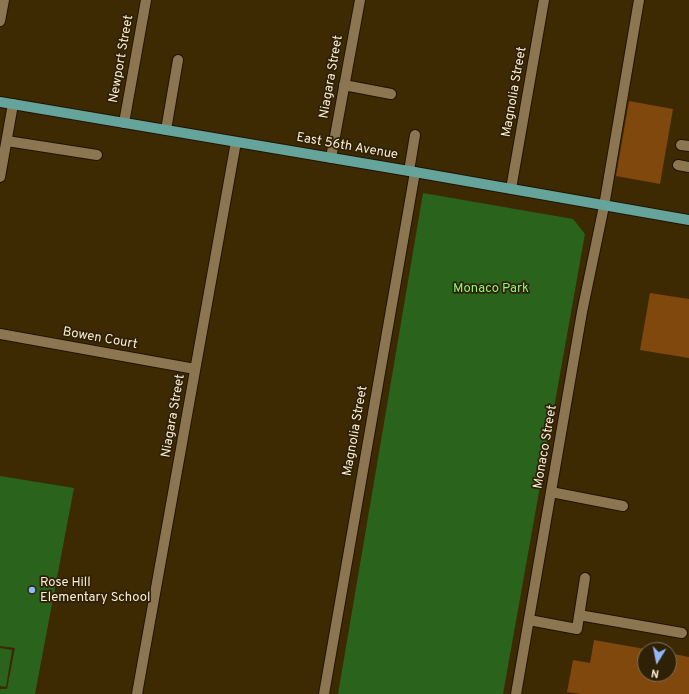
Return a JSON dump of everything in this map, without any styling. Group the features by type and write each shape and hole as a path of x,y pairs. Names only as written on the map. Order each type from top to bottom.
{"main road":[{"name":"East 56th Avenue","path":"0,102 412,171 604,206 689,219"}],"street":[{"path":"0,21 4,0"},
{"name":"Newport Street","path":"124,123 146,0"},
{"name":"Niagara Street","path":"331,158 360,0"},
{"name":"Magnolia Street","path":"511,189 544,0"},
{"name":"Monaco Street","path":"516,694 582,312 604,206 639,0"},
{"path":"166,130 178,60"},
{"path":"344,85 391,94"},
{"path":"0,177 13,104"},
{"name":"Magnolia Street","path":"324,694 412,171 415,135"},
{"path":"6,141 97,155"},
{"name":"Niagara Street","path":"137,694 236,142"},
{"path":"678,165 689,167"},
{"name":"Bowen Court","path":"0,334 195,369"},
{"path":"551,492 623,506"},
{"path":"529,620 577,629 585,578"},
{"path":"579,615 682,633"}],"green space":[{"name":"Monaco Park","path":"423,193 573,219 585,234 503,694 338,694"},
{"name":"Rose Hill Elementary School","path":"0,476 74,488 35,694 0,694 0,689 7,689 15,648 0,646"},
{"path":"0,648 12,650 6,687 0,686"}],"building":[{"path":"629,101 673,109 660,184 616,176"},
{"path":"650,293 689,299 689,358 640,350"},
{"path":"594,640 637,648 637,682 677,682 677,655 689,657 689,694 581,694 567,692 573,660 590,663"}],"place":[{"name":"Rose Hill Elementary School","path":"32,590"}]}
